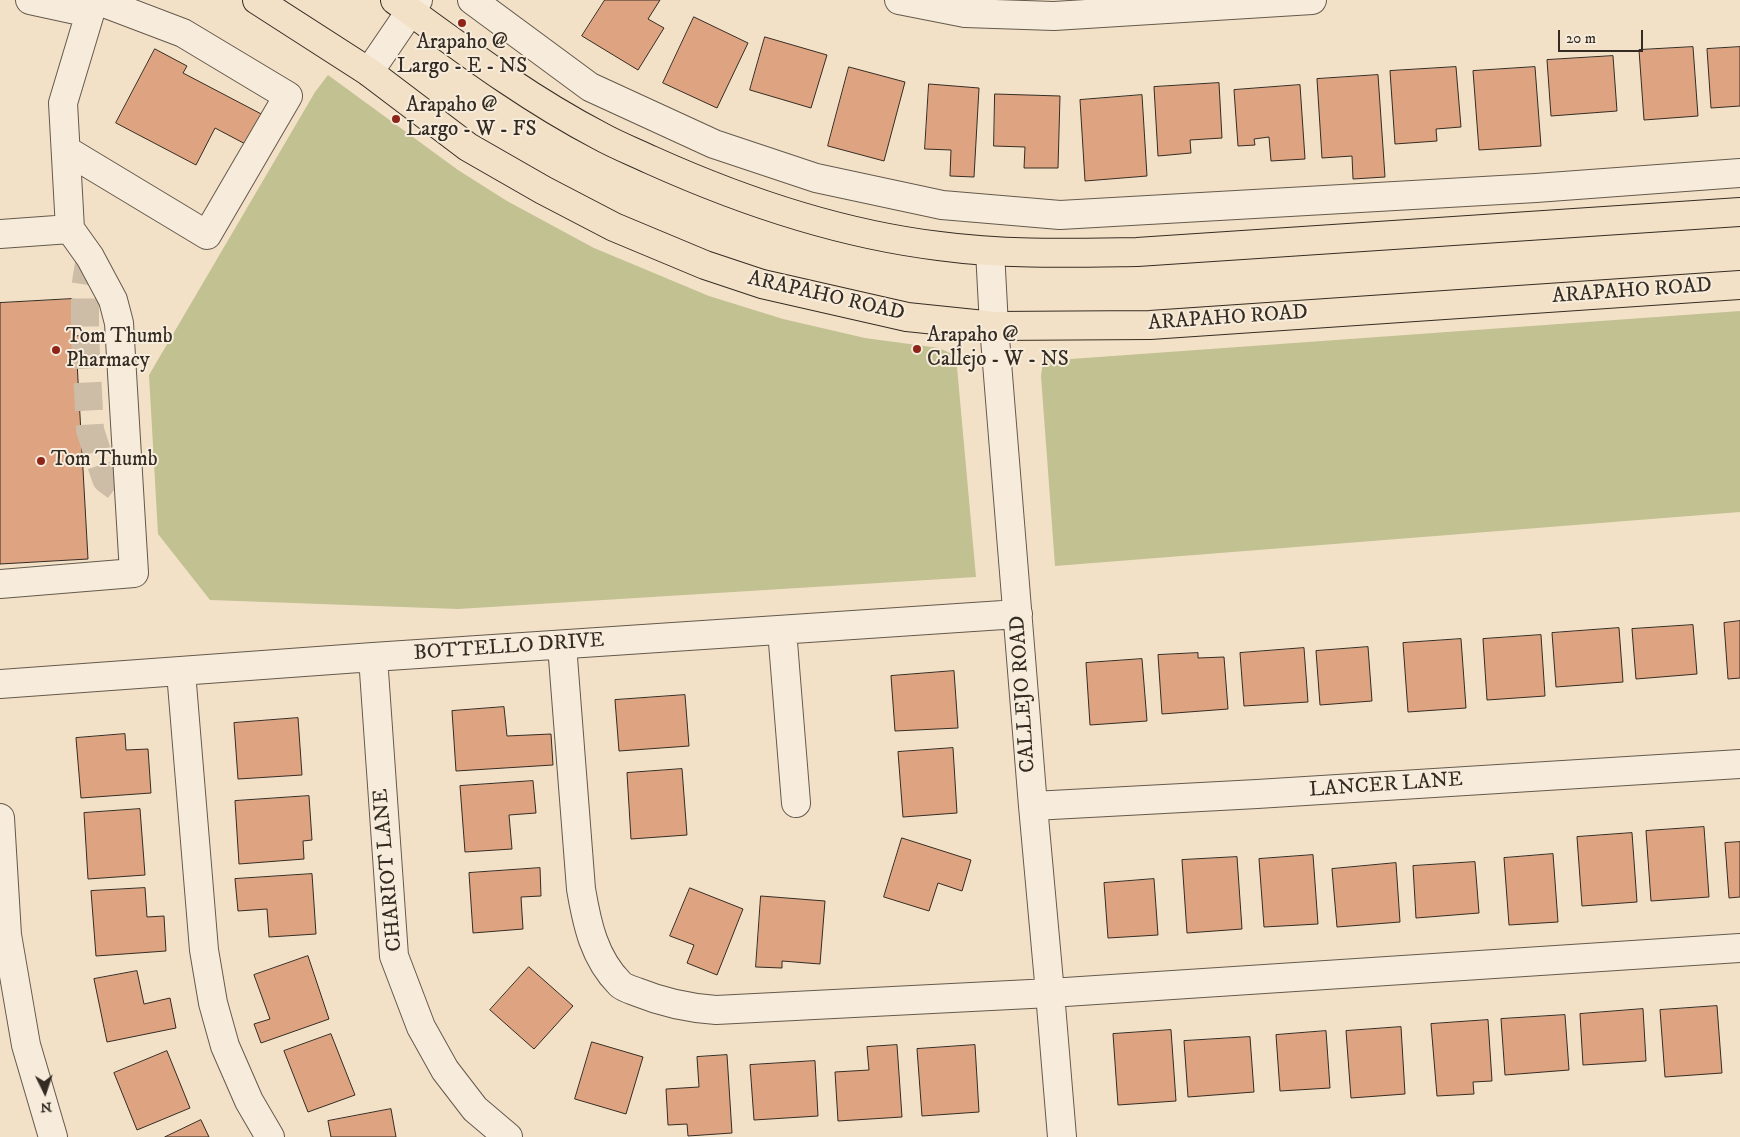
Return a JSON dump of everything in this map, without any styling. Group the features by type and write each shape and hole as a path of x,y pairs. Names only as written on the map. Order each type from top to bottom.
{"main road":[{"name":"ARAPAHO ROAD","path":"257,0 369,72 477,152 543,190 614,227 704,265 762,284 897,315 994,326 1150,325 1740,285"},
{"path":"408,4 502,77 600,137 700,182 740,196 827,224 894,239 990,251 1056,253 1136,252 1740,212"}],"street":[{"path":"30,0 94,4 183,33 288,96 207,235 66,150"},
{"path":"472,0 590,87 714,144 816,178 942,205 1060,215 1527,189 1740,173"},
{"path":"899,0 965,13 1054,16 1312,0"},
{"path":"0,584 134,573 119,323 113,300 90,257 70,229 63,103 94,4"},
{"path":"369,72 408,4"},
{"path":"0,234 70,229"},
{"name":"CALLEJO ROAD","path":"990,251 994,326 1032,806 1062,1137"},
{"name":"BOTTELLO DRIVE","path":"0,684 1018,614"},
{"path":"782,630 796,803"},
{"path":"562,645 581,889 586,920 594,945 606,966 621,986 654,999 686,1008 716,1010 1050,993 1740,948"},
{"name":"CHARIOT LANE","path":"373,657 394,956 421,1027 445,1070 475,1109 508,1137"},
{"path":"181,672 204,950 213,1003 225,1046 249,1101 270,1137"},
{"name":"LANCER LANE","path":"1032,806 1740,764"},
{"path":"0,818 9,944 26,1046 53,1137"}],"green space":[{"path":"328,75 458,170 507,201 594,248 709,296 783,319 865,338 939,348 956,356 976,577 458,609 210,600 158,534 149,375 315,92"},
{"path":"1740,311 1740,512 1055,566 1041,376 1043,361"}],"building":[{"path":"605,0 660,0 648,19 664,28 638,70 582,36"},
{"path":"694,17 748,43 717,108 663,83"},
{"path":"765,37 827,55 811,108 750,90"},
{"path":"1693,47 1698,116 1644,120 1639,50"},
{"path":"1740,47 1740,106 1711,108 1707,49"},
{"path":"155,49 187,66 183,73 267,117 251,147 215,128 196,165 116,123"},
{"path":"1613,56 1617,111 1551,116 1547,60"},
{"path":"849,67 905,82 884,161 828,146"},
{"path":"1456,67 1461,127 1436,129 1437,141 1395,144 1390,71"},
{"path":"1535,67 1541,146 1479,150 1473,71"},
{"path":"1378,75 1385,177 1353,179 1352,156 1322,158 1317,79"},
{"path":"1219,83 1222,138 1190,140 1191,153 1158,156 1154,87"},
{"path":"929,84 979,88 974,177 950,176 951,150 925,149"},
{"path":"1300,85 1305,159 1271,161 1269,137 1254,139 1255,145 1238,146 1234,90"},
{"path":"995,94 1060,96 1058,168 1024,168 1025,147 994,146"},
{"path":"1142,95 1147,176 1085,181 1080,100"},
{"name":"Tom Thumb","path":"72,299 75,336 90,335 92,361 77,362 88,559 0,564 0,303"},
{"path":"1740,621 1740,678 1728,679 1724,623"},
{"path":"1693,625 1697,674 1636,679 1632,629"},
{"path":"1619,628 1623,682 1556,687 1552,633"},
{"path":"1541,635 1545,696 1487,700 1483,639"},
{"path":"1461,639 1466,708 1408,712 1403,643"},
{"path":"1368,647 1372,701 1320,705 1316,651"},
{"path":"1304,648 1308,702 1244,706 1240,653"},
{"path":"1198,653 1198,658 1224,657 1228,709 1162,714 1158,655"},
{"path":"1142,659 1147,721 1090,725 1086,663"},
{"path":"954,671 958,728 895,731 891,676"},
{"path":"685,695 689,746 619,751 615,700"},
{"path":"504,707 507,736 551,734 553,765 456,771 452,711"},
{"path":"298,718 302,775 238,779 234,723"},
{"path":"125,734 126,750 148,749 151,793 81,798 76,738"},
{"path":"953,748 957,813 903,817 898,752"},
{"path":"682,769 687,835 631,839 627,773"},
{"path":"533,781 536,813 509,815 512,849 465,852 460,786"},
{"path":"309,796 312,840 303,841 304,859 239,864 235,801"},
{"path":"140,809 145,875 88,879 84,813"},
{"path":"1704,827 1709,897 1651,901 1646,831"},
{"path":"1632,833 1637,902 1582,906 1577,837"},
{"path":"902,838 971,860 962,891 938,883 929,911 884,897"},
{"path":"1740,842 1740,897 1729,898 1725,843"},
{"path":"1553,854 1558,922 1509,925 1504,858"},
{"path":"1313,855 1318,924 1264,927 1259,859"},
{"path":"1237,857 1242,929 1187,933 1182,860"},
{"path":"1475,862 1479,913 1416,918 1413,866"},
{"path":"1396,863 1400,922 1337,927 1332,869"},
{"path":"540,868 541,896 521,897 523,929 473,933 469,873"},
{"path":"312,874 316,934 269,937 267,909 238,911 235,879"},
{"path":"1154,879 1158,935 1108,938 1104,883"},
{"path":"145,888 147,917 164,916 166,951 96,956 91,891"},
{"path":"690,888 743,909 717,975 687,963 694,945 670,936"},
{"path":"761,896 825,901 820,964 782,961 782,968 756,967"},
{"path":"308,956 329,1019 261,1043 254,1024 270,1019 254,975"},
{"path":"529,967 573,1006 534,1049 490,1010"},
{"path":"137,971 144,1004 170,998 176,1028 107,1042 94,979"},
{"path":"1717,1006 1722,1073 1665,1077 1660,1010"},
{"path":"1643,1009 1646,1061 1583,1065 1580,1014"},
{"path":"1565,1015 1569,1070 1505,1075 1501,1019"},
{"path":"1488,1020 1492,1081 1473,1082 1474,1094 1437,1096 1431,1024"},
{"path":"1401,1027 1405,1094 1351,1098 1346,1031"},
{"path":"1171,1030 1176,1101 1118,1105 1113,1034"},
{"path":"1326,1031 1330,1088 1280,1091 1276,1035"},
{"path":"331,1034 355,1095 308,1112 284,1051"},
{"path":"1250,1037 1254,1092 1188,1097 1184,1041"},
{"path":"592,1042 643,1057 626,1114 575,1099"},
{"path":"897,1045 902,1117 838,1121 835,1072 869,1070 867,1047"},
{"path":"975,1045 979,1112 922,1116 917,1049"},
{"path":"167,1051 190,1108 137,1130 114,1073"},
{"path":"727,1055 732,1133 688,1136 687,1124 668,1125 666,1089 699,1087 697,1057"},
{"path":"815,1061 818,1116 754,1120 750,1065"},
{"path":"391,1109 396,1137 331,1137 328,1121"},
{"path":"201,1120 209,1137 165,1137"}],"tunnel":[{"path":"90,257 85,289 85,335 90,430 106,479 130,497"}],"place":[{"name":"Arapaho @ Largo - E - NS","path":"462,23"},
{"name":"Arapaho @ Largo - W - FS","path":"396,119"},
{"name":"Arapaho @ Callejo - W - NS","path":"917,349"},
{"name":"Tom Thumb Pharmacy","path":"56,350"},
{"name":"Tom Thumb","path":"41,461"}]}
